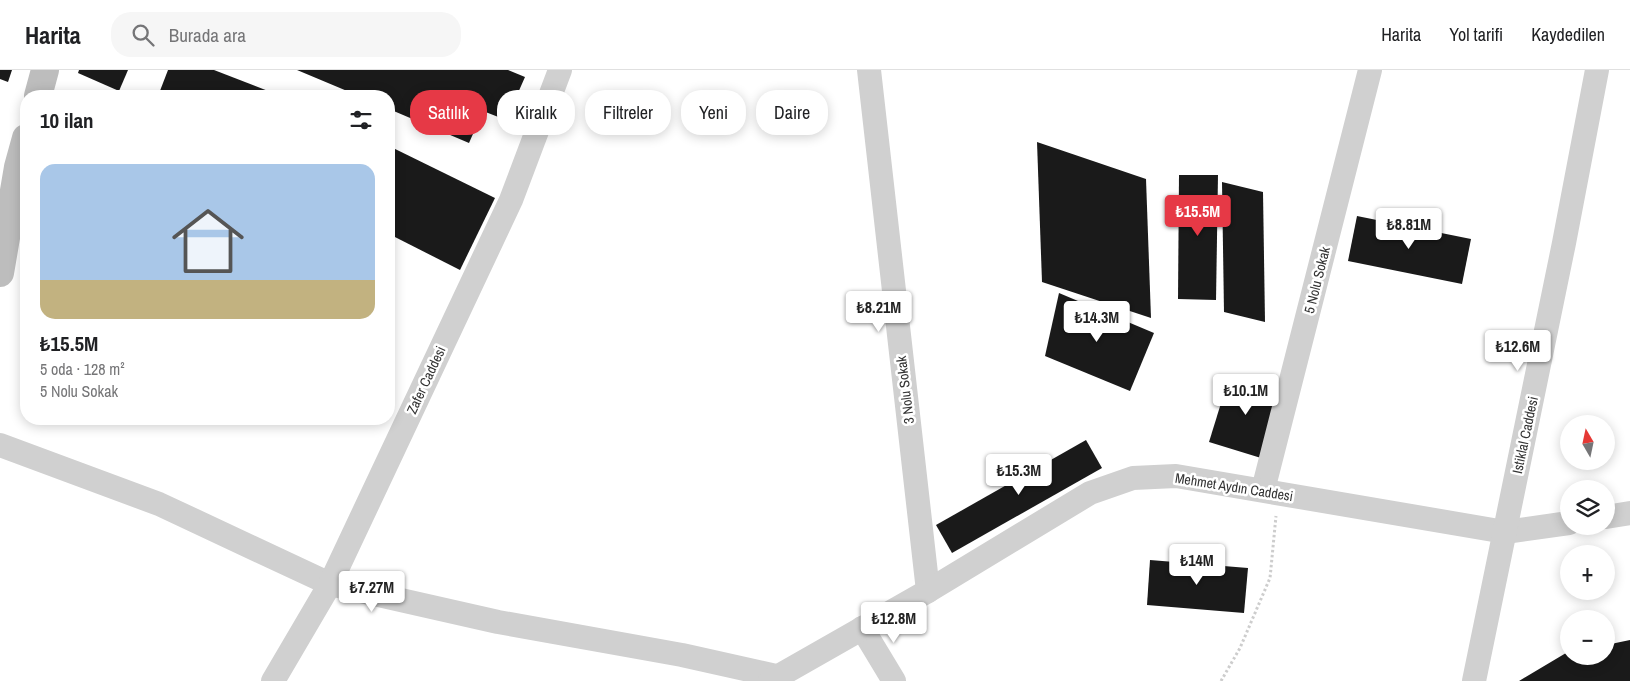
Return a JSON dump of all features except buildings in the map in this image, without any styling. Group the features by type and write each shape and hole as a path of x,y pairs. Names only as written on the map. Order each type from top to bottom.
{"street":[{"path":"40,90 45,70"},
{"name":"Zafer Caddesi","path":"273,681 330,584 511,200 560,70"},
{"name":"3 Nolu Sokak","path":"869,70 928,591"},
{"name":"5 Nolu Sokak","path":"1270,492 1370,70"},
{"name":"Istiklal Caddesi","path":"1474,681 1564,243 1597,70"},
{"path":"0,274 20,160"},
{"path":"0,192 18,167"},
{"path":"0,445 159,504 330,584 498,622 682,655 773,678"},
{"name":"Mehmet Aydın Caddesi","path":"773,678 928,591 1090,493 1132,478 1176,476 1505,532 1560,524"},
{"path":"1615,516 1630,513"},
{"path":"862,628 894,681"}],"path":[{"path":"1221,681 1240,648 1270,578 1270,492"}]}
